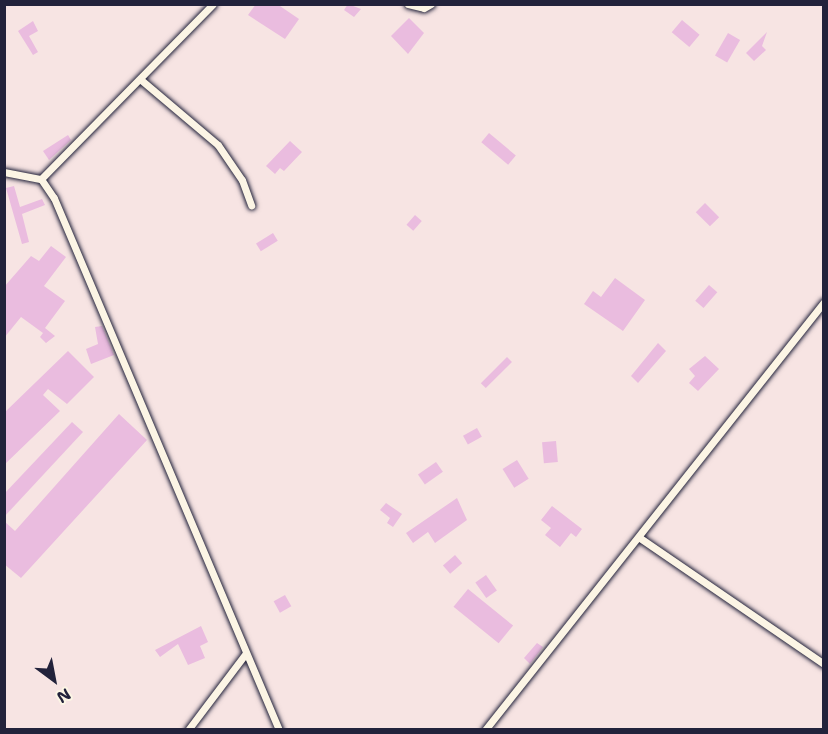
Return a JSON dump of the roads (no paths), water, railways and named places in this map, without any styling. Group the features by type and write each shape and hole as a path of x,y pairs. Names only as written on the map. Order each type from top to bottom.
{"street":[{"path":"41,179 213,4"},
{"path":"408,4 424,8 431,4"},
{"path":"140,79 218,145 242,180 251,205"},
{"path":"4,172 41,179 54,198 279,729"},
{"path":"485,729 640,538 824,302"},
{"path":"640,538 824,664"},
{"path":"188,729 246,653"}]}
